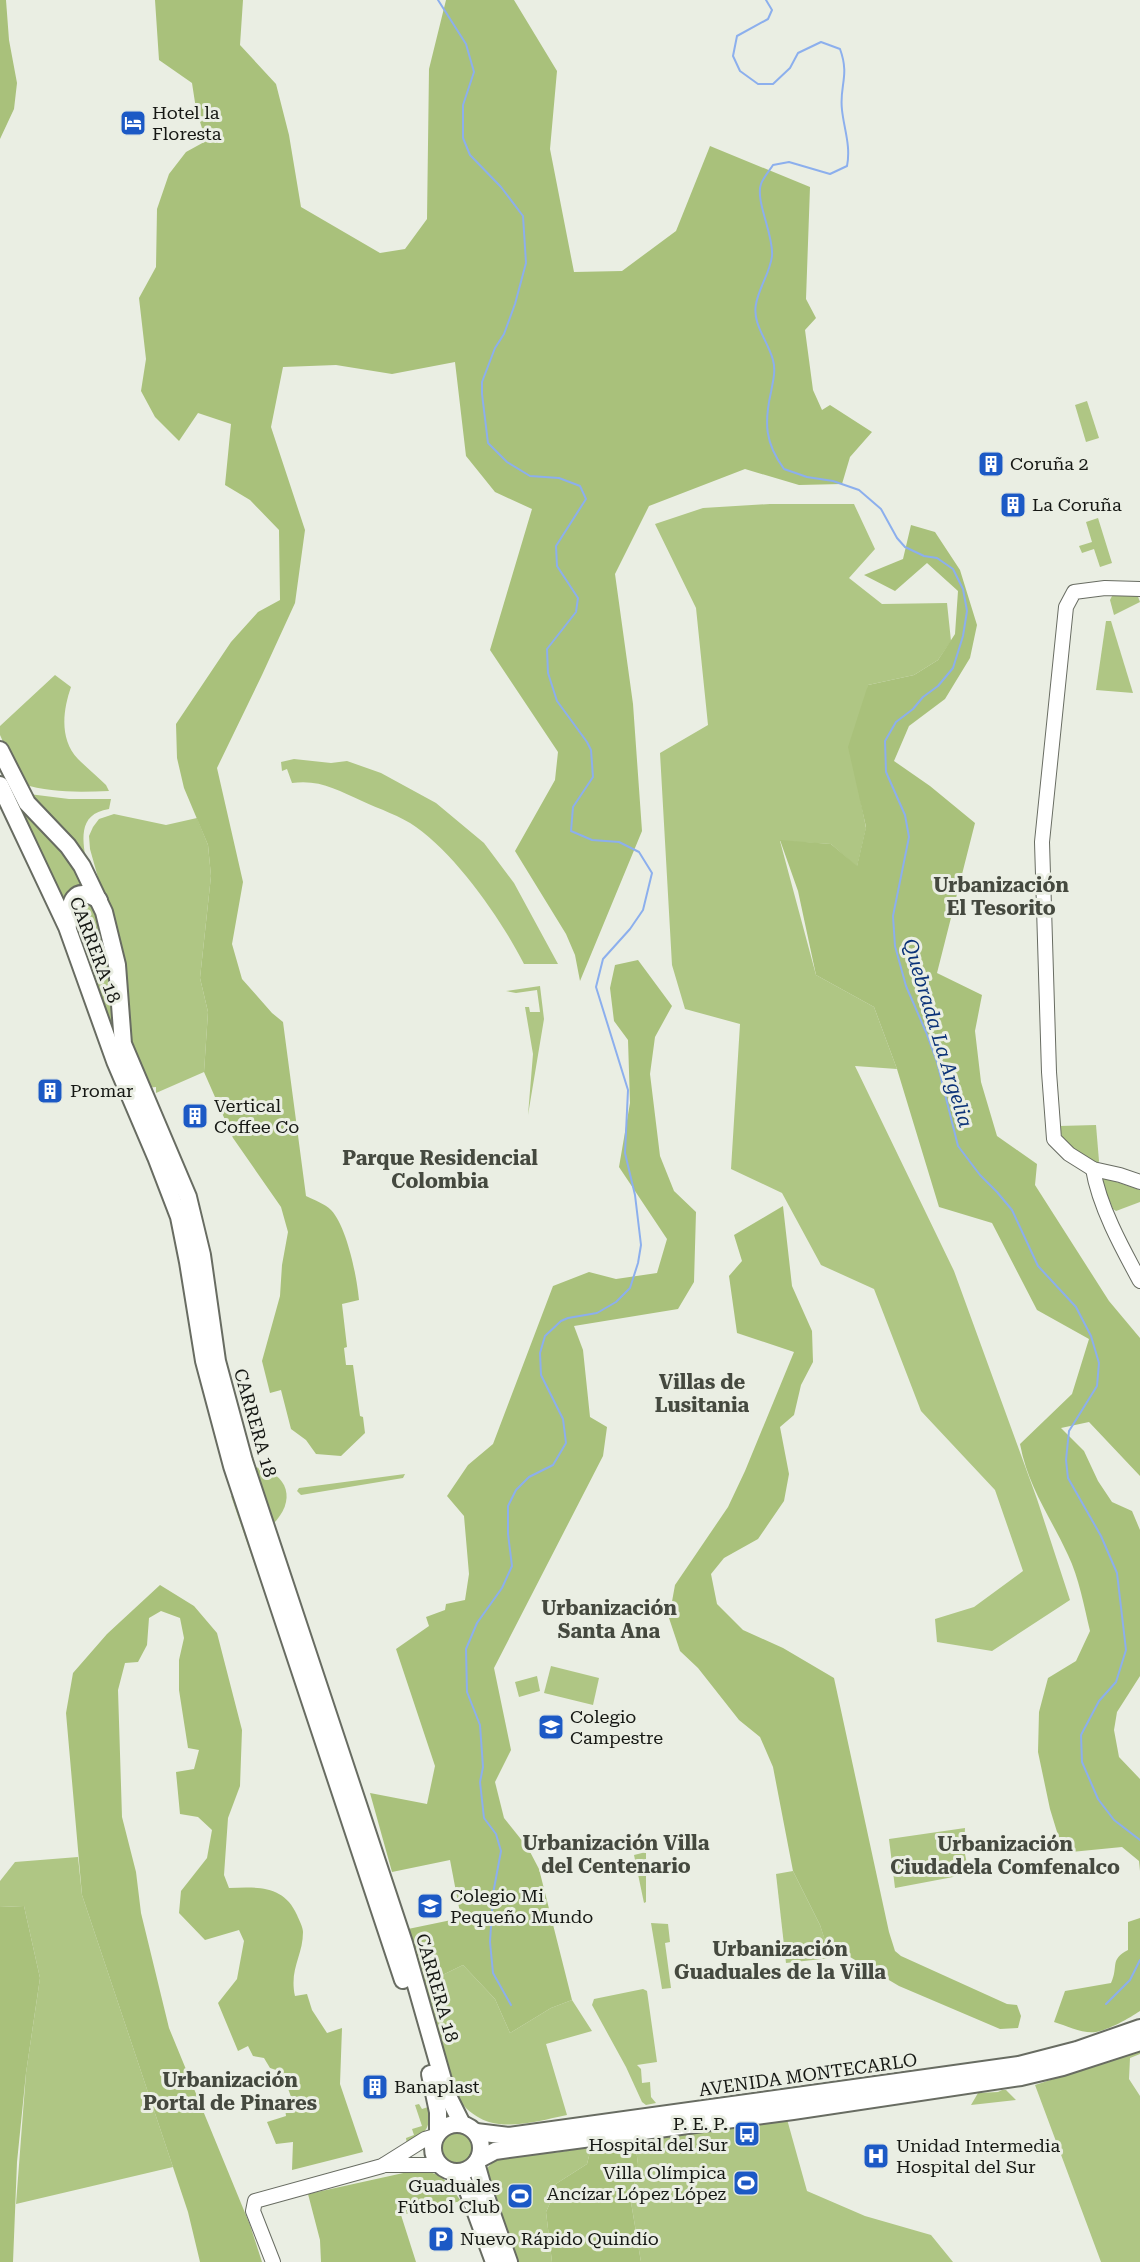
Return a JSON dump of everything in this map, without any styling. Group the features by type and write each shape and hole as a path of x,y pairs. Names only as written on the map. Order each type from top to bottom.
{"main road":[{"name":"CARRERA 18","path":"0,750 17,785 39,817 68,846 82,866 105,912 113,946 126,1055 188,1197 202,1255 217,1361 244,1461 404,1943 447,2094 469,2128"},
{"name":"CARRERA 18","path":"0,785 68,927 115,1061 179,1216 204,1361 232,1466 397,1961 435,2090 438,2112 436,2134"},
{"path":"68,927 70,902 75,897 85,894 99,900"},
{"name":"AVENIDA MONTECARLO","path":"469,2128 509,2136 1019,2066 1077,2050 1140,2028"},
{"name":"AVENIDA MONTECARLO","path":"477,2161 495,2151 506,2149 785,2112 1021,2077 1063,2067 1140,2042"},
{"path":"477,2161 470,2168 458,2172 447,2170 440,2165 433,2151 436,2134 453,2123 469,2128 481,2146 477,2161 487,2200 509,2262"},
{"path":"458,2172 468,2191 494,2262"}],"street":[{"path":"1140,589 1105,588 1074,592 1066,607 1042,842 1049,1072 1054,1139 1069,1154 1093,1169 1140,1182"},
{"path":"1093,1169 1095,1182 1109,1217 1140,1281"},
{"path":"382,2166 436,2134"},
{"path":"273,2262 253,2211 255,2201 382,2166 440,2165"}],"green space":[{"path":"0,0 6,0 9,40 17,83 14,109 0,139"},
{"path":"155,0 243,0 240,45 276,84 289,135 301,207 380,253 405,249 427,219 429,69 446,0 514,0 557,71 550,149 574,272 622,271 676,231 710,146 810,187 806,299 816,318 805,330 813,390 822,410 830,405 872,432 850,457 842,484 799,485 745,469 649,506 615,574 633,704 642,831 580,981 575,955 566,934 515,851 555,780 558,752 490,650 532,509 495,492 466,456 455,362 392,374 336,365 283,367 271,427 305,530 295,603 217,768 243,882 232,944 242,979 283,1022 306,1196 329,1208 337,1218 346,1240 356,1279 359,1300 342,1304 347,1347 344,1348 346,1365 353,1365 360,1416 363,1417 365,1433 341,1456 316,1454 306,1440 291,1429 281,1390 270,1393 262,1361 280,1296 282,1265 288,1232 281,1207 233,1138 204,1072 208,1012 200,978 211,876 208,845 184,788 177,758 176,724 231,642 258,612 280,600 279,530 250,500 225,485 231,424 198,413 179,441 155,417 141,391 146,359 139,298 156,267 157,209 169,174 186,152 206,141 196,109 192,83 159,60"},
{"path":"1087,401 1099,438 1086,442 1075,405"},
{"path":"770,504 854,504 875,549 849,578 882,604 947,603 951,641 938,660 914,675 868,685 860,797 866,828 857,867 831,844 780,841 816,975 874,1007 897,1069 855,1066 954,1271 1037,1499 1070,1600 992,1651 937,1642 935,1619 974,1607 1023,1571 995,1490 921,1411 874,1289 821,1265 782,1193 731,1169 740,1024 685,1009 672,965 660,753 708,725 696,608 655,524 703,508"},
{"path":"1098,518 1112,563 1100,567 1094,549 1082,553 1079,546 1092,542 1086,522"},
{"path":"911,525 935,532 960,570 977,625 970,658 945,699 909,726 894,761 930,786 975,823 937,973 982,995 975,1031 981,1082 997,1136 1037,1164 1035,1185 1109,1301 1140,1338 1140,1476 1089,1422 1061,1428 1084,1451 1098,1481 1112,1502 1132,1511 1140,1530 1140,1676 1117,1712 1114,1730 1119,1757 1140,1779 1140,1871 1139,1861 1122,1847 1061,1853 1038,1752 1039,1712 1048,1678 1076,1661 1090,1631 1072,1564 1034,1488 1020,1444 1072,1394 1089,1339 1037,1310 992,1223 939,1207 897,1069 874,1007 816,975 798,891 780,840 831,844 857,866 866,827 848,747 868,685 914,675 938,660 955,634 958,591 927,563 895,591 864,575 903,559"},
{"path":"1137,594 1140,602 1114,615 1110,600 1112,596"},
{"path":"1106,621 1111,621 1133,693 1096,690"},
{"path":"55,675 71,687 64,724 68,743 78,759 106,785 109,791 76,792 22,784 0,735 0,726"},
{"path":"294,759 331,763 347,761 381,773 436,803 484,843 514,883 558,964 524,964 477,889 447,854 416,827 397,816 328,786 302,782 292,783 287,769 282,771 281,762"},
{"path":"29,794 69,799 111,799 109,809 98,812 86,823 84,848 87,866"},
{"path":"15,802 22,806 64,850 87,890 66,904"},
{"path":"114,814 166,825 197,818 208,845 211,876 200,978 208,1012 204,1072 156,1093 156,1087 146,1088 132,1054 104,899 90,849 89,836 93,827 99,819"},
{"path":"88,898 96,913 107,946 116,1034 112,1030 73,913 76,901"},
{"path":"638,960 672,1006 655,1037 650,1074 660,1156 674,1191 696,1212 694,1282 678,1309 574,1326 583,1350 590,1417 607,1427 603,1456 494,1668 511,1750 495,1782 504,1818 528,1848 539,1869 572,2000 551,2008 510,2033 495,1999 463,1965 424,1984 408,1929 461,1918 450,1860 392,1872 370,1793 427,1804 435,1766 396,1649 429,1626 426,1617 445,1610 446,1604 465,1600 469,1574 464,1516 447,1496 468,1465 493,1444 553,1286 589,1272 616,1279 657,1273 667,1239 619,1167 630,1103 628,1040 614,1021 610,988 615,965"},
{"path":"540,986 544,1019 528,1115 533,1054 525,1007 529,1007 530,1012 540,1012 537,990 516,993 506,991"},
{"path":"1096,1125 1098,1163 1068,1144 1059,1126"},
{"path":"1100,1178 1140,1190 1140,1202 1116,1211 1113,1209"},
{"path":"783,1206 792,1286 812,1331 813,1362 801,1385 794,1415 780,1427 789,1474 784,1501 758,1539 724,1558 711,1574 717,1604 743,1630 783,1648 834,1678 895,1951 901,1956 1007,2004 1017,2005 1021,2016 1018,2028 1000,2029 899,1986 845,1954 829,1953 820,1925 793,1871 773,1767 760,1737 739,1720 698,1668 680,1651 669,1618 675,1585 728,1507 794,1352 737,1333 729,1276 742,1261 734,1235"},
{"path":"255,1467 276,1475 286,1489 285,1507 272,1525"},
{"path":"405,1474 403,1478 301,1495 297,1491 299,1488"},
{"path":"231,1496 235,1497 319,1752"},
{"path":"160,1585 194,1606 217,1633 242,1730 240,1786 228,1818 224,1875 229,1888 259,1888 277,1893 285,1898 297,1915 303,1932 294,1978 295,1996 307,1994 312,2010 327,2033 342,2028 340,2084 363,2152 292,2170 293,2142 276,2144 267,2122 286,2116 285,2108 294,2105 282,2072 270,2068 264,2058 253,2056 248,2046 238,2051 218,2003 237,1979 244,1941 239,1930 205,1940 179,1913 181,1891 207,1858 212,1830 198,1817 180,1814 176,1772 194,1769 199,1750 188,1748 179,1690 179,1660 184,1638 180,1618 161,1611 149,1618 147,1645 138,1662 125,1663 118,1690 122,1817 136,1872 141,1913 169,2028 250,2225 262,2262 200,2262 188,2212 82,1895 66,1713 73,1673 107,1634"},
{"path":"551,1666 599,1678 593,1705 544,1693"},
{"path":"537,1676 540,1691 519,1697 515,1682"},
{"path":"965,1828 964,1849 969,1874 895,1888 889,1839"},
{"path":"646,1852 646,1902 644,1903 634,1855"},
{"path":"78,1857 82,1895 173,2167 16,2204 26,2073 40,1978 24,1906 0,1907 0,1881 15,1862"},
{"path":"793,1871 820,1925 831,1958 786,1963 776,1874"},
{"path":"24,1906 40,1978 26,2073 17,2162 13,2262 0,2262 0,1907"},
{"path":"1140,1918 1140,2011 1107,2029 1096,2032 1080,2031 1054,2022 1065,1991 1111,1983 1116,1960 1128,1950 1128,1922"},
{"path":"651,1923 668,1924 670,1942 665,1943 671,1988 662,1989"},
{"path":"463,1965 495,1999 510,2033 551,2008 572,2000 592,2031 546,2044 567,2115 508,2125 486,2121 465,2107 445,2066 424,1984"},
{"path":"643,1989 647,1991 657,2062 637,2065 641,2069 642,2083 650,2082 651,2097 656,2103 646,2105 642,2102 626,2067 592,2005 594,1999"},
{"path":"1140,2051 1140,2054 1130,2058 1129,2079 1140,2096 1140,2262 1101,2262 1035,2085"},
{"path":"1006,2090 1016,2100 971,2105 978,2093"},
{"path":"419,2104 422,2109 428,2107 428,2126 422,2134 407,2145 406,2138 414,2135 412,2129 422,2126 415,2105"},
{"name":"Villa Olímpica Ancízar López López","path":"785,2112 807,2191 865,2216 931,2235 953,2262 641,2262 631,2202 638,2165 635,2140 673,2136 674,2127"},
{"path":"457,2132 469,2136 473,2148 469,2160 457,2164 445,2160 441,2148 445,2136"},
{"path":"635,2140 638,2165 631,2202 641,2262 552,2262 546,2212 550,2203 551,2187 587,2164 592,2144"},
{"path":"592,2144 587,2164 551,2187 550,2203 546,2212 552,2262 514,2262 485,2179 488,2167 497,2158 540,2151 553,2153 586,2148"},
{"path":"417,2170 438,2175 452,2188 461,2201 401,2215 416,2262 321,2262 320,2240 308,2194"}],"waterway":[{"path":"438,0 466,44 474,72 463,105 463,138 470,155 501,187 523,216 526,263 504,334 495,348 482,382 488,443 507,462 530,476 559,478 580,486 586,499 556,546 557,566 578,598 576,612 547,649 548,673 557,701 591,750 593,777 573,807 571,831 592,840 619,842 639,852 652,873 643,910 630,929 603,959 596,987 628,1090 625,1153 635,1195 641,1245 638,1263 630,1288 616,1302 597,1313 561,1321 545,1336 540,1353 541,1375 563,1419 566,1443 553,1465 529,1477 516,1490 508,1506 508,1534 512,1566 502,1588 477,1623 466,1649 467,1692 480,1725 483,1767 480,1782 484,1818 496,1834 501,1851 493,1894 490,1942 493,1973 511,2005"},
{"name":"Quebrada La Argelia","path":"766,0 772,10 768,19 737,36 733,56 740,71 758,84 773,84 790,68 798,53 821,42 840,49 844,67 841,102 848,151 847,166 830,174 789,162 773,165 761,184 760,199 772,256 757,298 755,311 758,325 774,364 767,413 768,432 773,450 784,469 859,490 881,509 897,538 905,547 924,556 937,558 953,569 963,589 967,611 963,636 953,668 938,686 896,722 885,741 886,772 905,815 909,837 893,916 895,946 906,986 937,1062 958,1146 980,1175 1012,1210 1038,1266 1076,1307 1091,1336 1099,1363 1097,1386 1069,1431 1066,1460 1068,1478 1101,1536 1117,1573 1126,1650 1116,1682 1099,1701 1081,1735 1082,1762 1098,1799 1114,1820 1140,1840"},
{"name":"Quebrada La Argelia","path":"1106,2004 1130,1980 1140,1960"}],"place":[{"name":"Hotel la Floresta","path":"133,123"},
{"name":"Coruña 2","path":"991,464"},
{"name":"La Coruña","path":"1013,505"},
{"name":"Promar","path":"50,1091"},
{"name":"Vertical Coffee Co","path":"195,1116"},
{"name":"Colegio Campestre","path":"551,1727"},
{"name":"Colegio Mi Pequeño Mundo","path":"430,1906"},
{"name":"Banaplast","path":"375,2087"},
{"name":"P. E. P. Hospital del Sur","path":"747,2134"},
{"name":"Unidad Intermedia Hospital del Sur","path":"876,2156"},
{"name":"Villa Olímpica Ancízar López López","path":"746,2183"},
{"name":"Guaduales Fútbol Club","path":"520,2196"},
{"name":"Nuevo Rápido Quindío","path":"441,2239"}],"district":[{"name":"Urbanización El Tesorito","path":"1001,896"},
{"name":"Parque Residencial Colombia","path":"440,1170"},
{"name":"Villas de Lusitania","path":"702,1394"},
{"name":"Urbanización Santa Ana","path":"609,1620"},
{"name":"Urbanización Villa del Centenario","path":"616,1854"},
{"name":"Urbanización Ciudadela Comfenalco","path":"1005,1856"},
{"name":"Urbanización Guaduales de la Villa","path":"780,1960"},
{"name":"Urbanización Portal de Pinares","path":"230,2092"}]}
